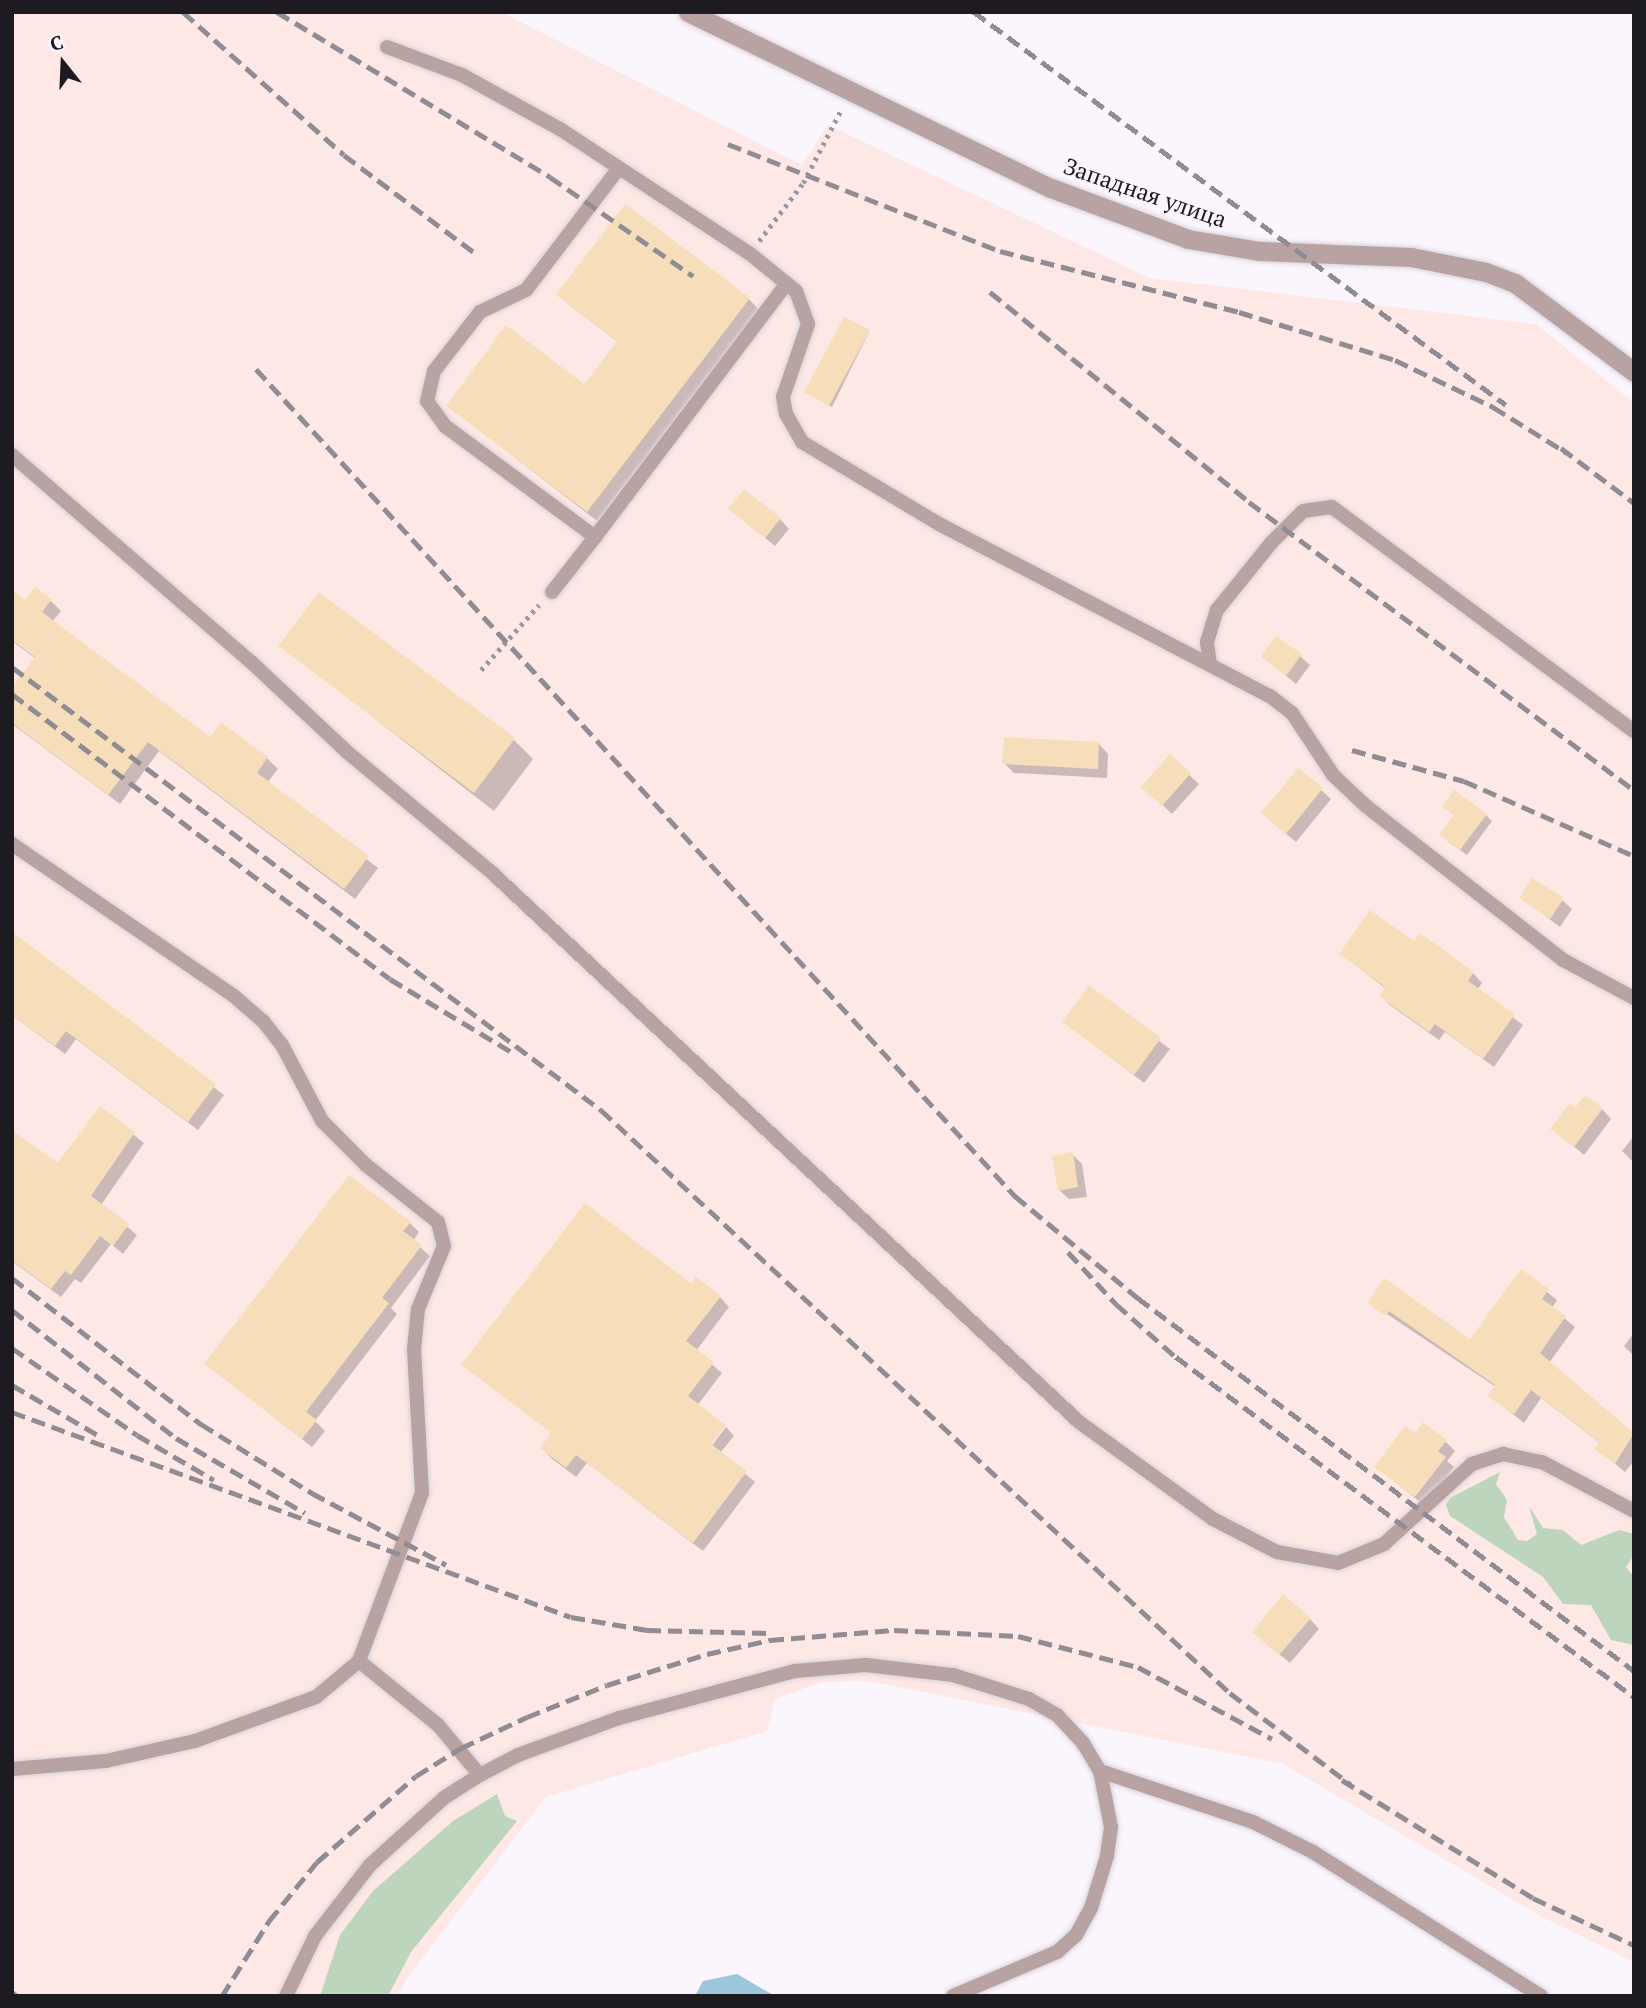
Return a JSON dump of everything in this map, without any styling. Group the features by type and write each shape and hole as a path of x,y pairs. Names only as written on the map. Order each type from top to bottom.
{"street":[{"name":"Западная улица","path":"688,12 1051,188 1188,239 1260,251 1411,257 1496,275 1538,296 1634,372"}],"lane":[{"path":"387,47 473,80 619,168 749,253 787,283 806,309 808,324 783,397 786,414 802,442 939,524 1210,664 1292,713 1333,775 1366,806 1563,960 1634,998"},
{"path":"595,537 445,426 427,401 434,371 480,312 526,290 619,168"},
{"path":"552,592 787,283"},
{"path":"12,455 251,662 346,751 489,870 1079,1422 1204,1513 1252,1542 1297,1558 1338,1563 1384,1544 1472,1464 1503,1454 1542,1462 1634,1511"},
{"path":"1210,664 1207,642 1217,610 1270,543 1303,511 1332,507 1634,731"},
{"path":"12,844 234,996 263,1021 287,1054 322,1121 366,1165 438,1222 444,1246 418,1309 414,1349 422,1493 359,1661 316,1697 195,1741 106,1761 12,1769"},
{"path":"359,1661 438,1725 480,1775"},
{"path":"286,1996 315,1936 370,1865 445,1797 480,1775 518,1755 619,1718 832,1665 953,1675 1029,1699 1057,1715 1083,1743 1100,1771 1111,1827 1107,1856 1091,1908 1076,1935 1057,1952 953,1996"},
{"path":"1100,1771 1253,1822 1301,1846 1541,1996"}],"path":[{"path":"749,253 798,192 840,112"},
{"path":"481,670 552,592"}],"shaded area":[{"path":"12,12 501,12 802,165 828,125 1150,278 1536,324 1634,403 1634,1962 1544,1918 1283,1764 868,1681 822,1682 775,1699 767,1731 546,1797 406,1980 398,1996 12,1996"}],"green space":[{"path":"1500,1472 1496,1484 1507,1500 1504,1517 1518,1540 1527,1541 1537,1534 1529,1506 1543,1528 1563,1530 1581,1545 1619,1530 1634,1534 1634,1555 1626,1567 1634,1577 1634,1645 1611,1640 1591,1605 1563,1604 1543,1577 1450,1516 1446,1505 1450,1498"},
{"path":"497,1794 505,1816 517,1821 411,1952 388,1996 320,1996 340,1935 373,1891 453,1821"}],"water":[{"path":"737,1974 775,1996 695,1996 703,1981"}],"building":[{"path":"625,204 750,298 587,512 446,406 506,325 584,384 617,341 556,295"},
{"path":"844,317 870,330 829,406 804,392"},
{"path":"744,489 781,518 765,538 728,509"},
{"path":"35,587 52,599 42,612 210,737 221,722 268,757 257,773 369,856 344,889 148,742 108,795 12,723 12,687 35,657 12,640 12,590 25,600"},
{"path":"319,592 515,738 474,793 278,646"},
{"path":"1276,636 1302,654 1286,676 1261,657"},
{"path":"1004,737 1099,742 1098,769 1002,764"},
{"path":"1170,754 1191,773 1162,806 1141,787"},
{"path":"1298,768 1323,788 1286,834 1261,813"},
{"path":"1454,790 1487,814 1460,850 1439,835 1454,815 1442,807"},
{"path":"1532,878 1564,898 1550,919 1519,898"},
{"path":"1370,910 1414,941 1420,933 1474,972 1468,981 1515,1014 1483,1059 1435,1024 1429,1032 1379,996 1385,987 1339,954"},
{"path":"12,932 216,1084 188,1122 66,1031 55,1046 12,1015"},
{"path":"1089,985 1161,1038 1134,1075 1062,1022"},
{"path":"1585,1095 1603,1108 1574,1147 1550,1129 1570,1103 1575,1108"},
{"path":"100,1106 135,1132 91,1196 129,1224 113,1246 100,1236 71,1275 65,1271 51,1289 12,1260 12,1130 58,1163"},
{"path":"1073,1152 1078,1187 1058,1191 1052,1156"},
{"path":"349,1175 411,1222 403,1231 422,1245 382,1298 389,1303 306,1412 317,1420 302,1439 204,1364"},
{"path":"585,1203 691,1283 696,1277 721,1296 686,1341 714,1362 688,1396 726,1425 711,1444 747,1471 693,1543 576,1455 566,1468 540,1448 551,1433 461,1365"},
{"path":"1521,1269 1549,1289 1542,1299 1566,1316 1540,1353 1634,1433 1615,1464 1594,1449 1599,1442 1531,1390 1514,1414 1487,1396 1495,1385 1389,1311 1385,1316 1367,1303 1384,1278 1470,1339"},
{"path":"1423,1422 1447,1440 1438,1451 1446,1457 1415,1497 1374,1467 1405,1426 1415,1433"},
{"path":"1283,1594 1311,1618 1279,1655 1252,1632"}],"railway":[{"path":"183,12 344,155 475,253"},
{"path":"277,12 550,177 693,276"},
{"path":"974,12 1506,405"},
{"path":"728,144 1000,251 1239,312 1395,360 1493,407 1567,453"},
{"path":"990,292 1249,502 1634,790"},
{"path":"256,369 1015,1196 1138,1298 1634,1671"},
{"path":"1561,448 1634,503"},
{"path":"12,667 601,1110 1230,1693 1350,1784"},
{"path":"12,694 390,979 513,1053"},
{"path":"1352,750 1464,781 1634,856"},
{"path":"1068,1252 1116,1304 1176,1357 1634,1697"},
{"path":"12,1278 201,1424 312,1493 446,1565"},
{"path":"12,1310 176,1438 305,1513"},
{"path":"12,1348 137,1435 214,1480"},
{"path":"12,1385 103,1438"},
{"path":"12,1412 571,1617 647,1630 769,1633"},
{"path":"222,1996 269,1921 317,1862 416,1776 461,1748 527,1717 607,1685 707,1654 770,1640 894,1630 1018,1636 1138,1667 1272,1739"},
{"path":"1342,1780 1533,1898 1634,1945"},
{"path":"12,1992 17,1996"}]}
